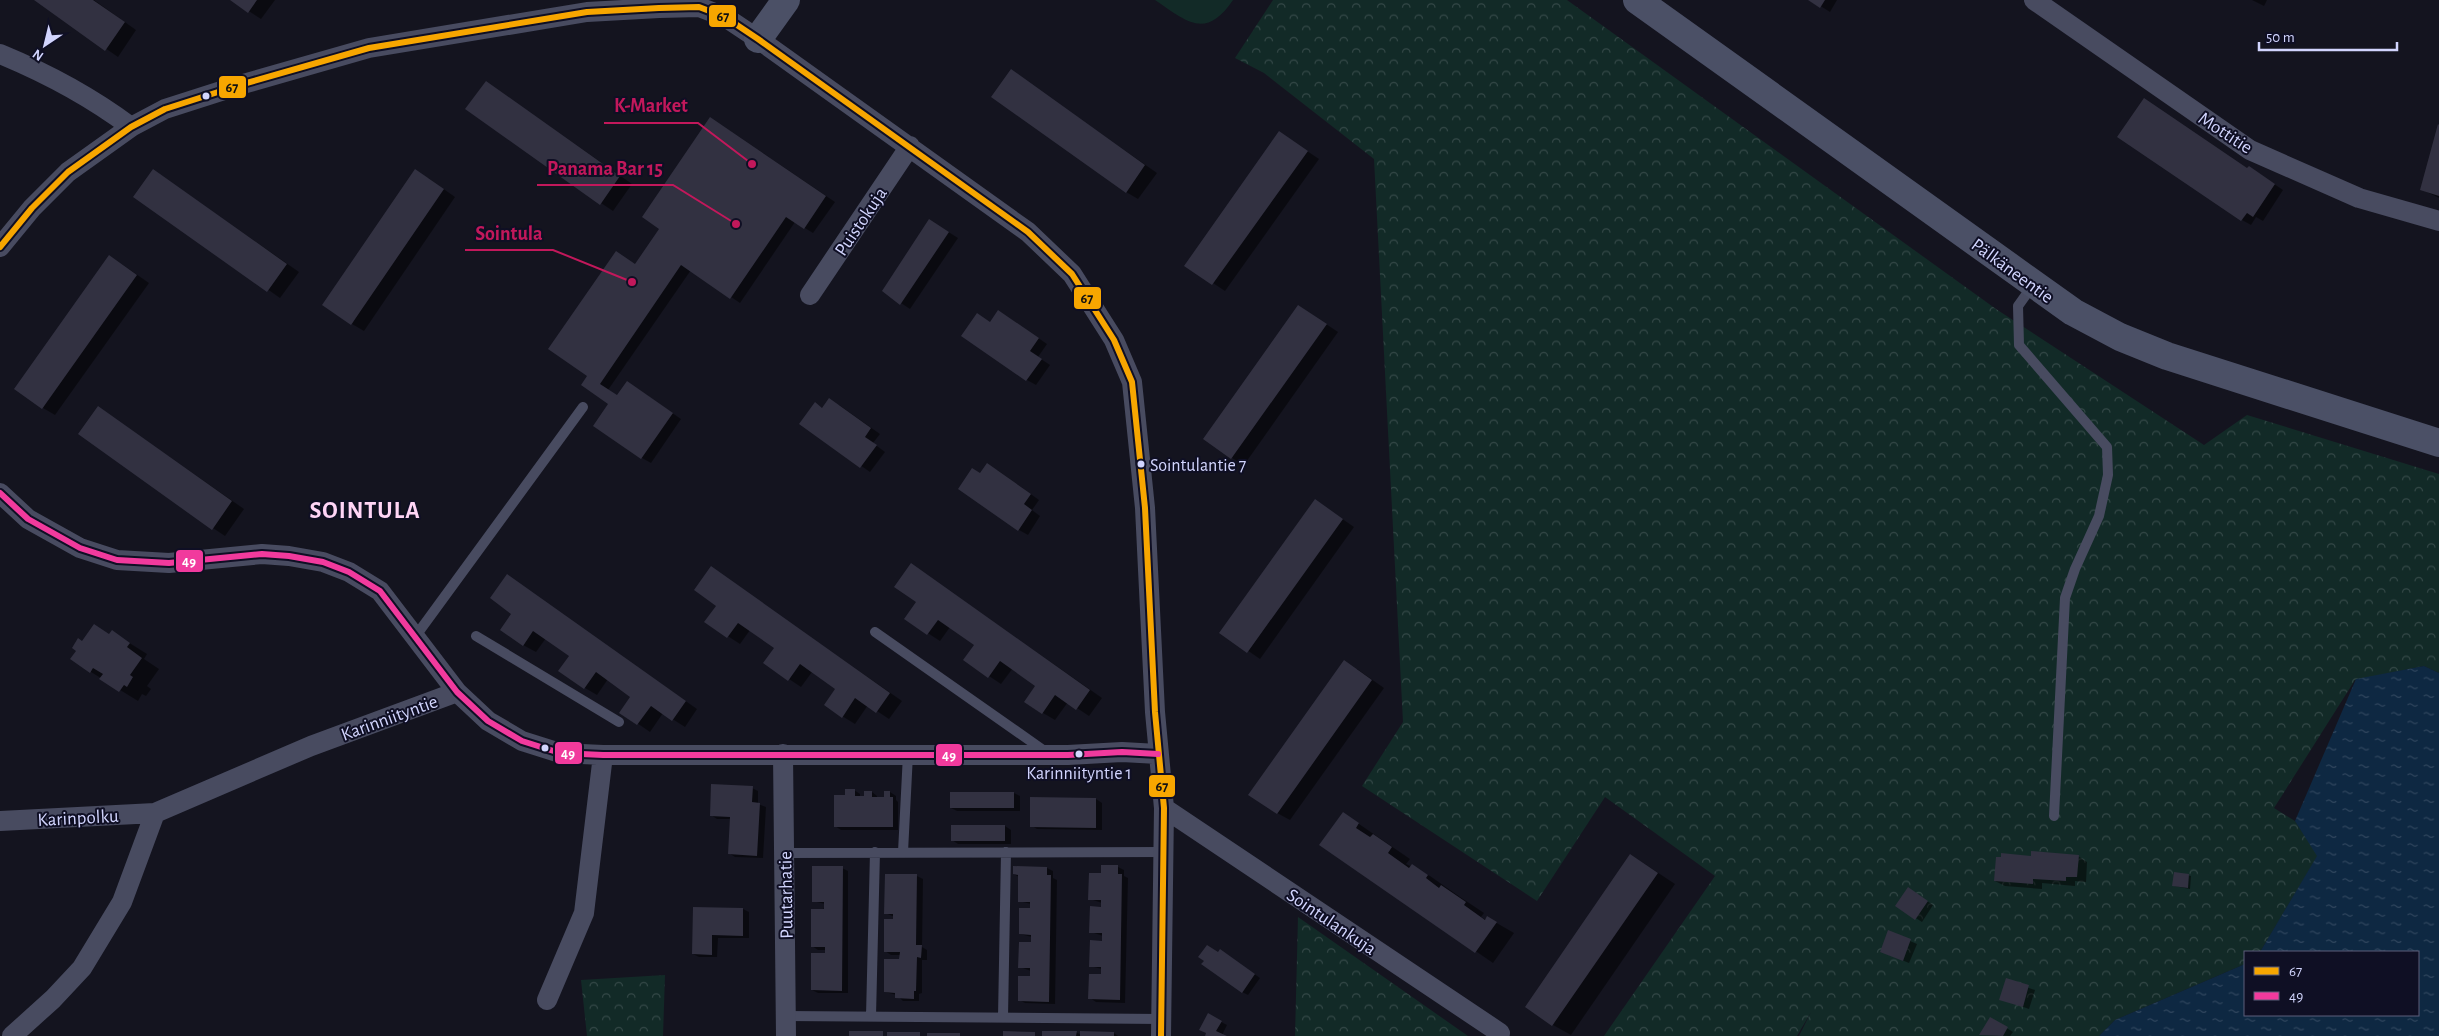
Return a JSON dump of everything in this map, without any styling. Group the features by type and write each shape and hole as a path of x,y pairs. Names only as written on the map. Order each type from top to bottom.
{"main road":[{"path":"758,39 786,0"},
{"name":"Pälkäneentie","path":"1637,0 2073,312 2120,337 2159,353 2439,444"}],"street":[{"name":"Mottitie","path":"2034,0 2250,150 2359,198 2439,221"},
{"path":"0,247 32,208 68,172 131,127 166,109 243,84 369,48 587,12 698,8 725,17 758,39 1028,232 1072,274 1114,340 1132,382 1145,508 1158,754 1164,808 1161,1028"},
{"path":"0,54 27,65 87,98 131,127"},
{"name":"Puistokuja","path":"810,295 910,146"},
{"path":"0,492 28,519 80,548 117,560 169,563 262,554 289,556 323,562 349,572 380,591 457,692"},
{"name":"Karinniityntie","path":"155,812 311,746 457,692 488,721 522,741 560,753 603,755 1158,754"},
{"name":"Puutarhatie","path":"783,754 786,1036"},
{"path":"547,1000 584,913 603,755"},
{"name":"Sointulankuja","path":"1164,808 1500,1032"},
{"path":"12,1036 53,999 82,968 122,902 155,812"},
{"name":"Karinpolku","path":"0,821 155,812"}],"lane":[{"path":"2034,285 2018,306 2019,345 2107,447 2108,475 2099,516 2075,569 2065,598 2054,816"},
{"path":"415,638 583,407"},
{"path":"875,632 1050,754"},
{"path":"476,636 619,722"},
{"path":"903,852 908,754"},
{"path":"871,1016 875,852"},
{"path":"1003,1017 1006,852"},
{"path":"784,853 1163,852"},
{"path":"786,1016 1003,1017 1161,1028"}],"green space":[{"path":"1155,0 1233,0 1214,20 1196,23 1177,15"},
{"path":"1273,0 1567,0 1996,309 2204,445 2247,415 2439,474 2439,673 2424,666 2355,680 2274,808 2295,821 2318,855 2261,951 2244,951 2244,964 2115,1020 2099,1036 1799,1036 1811,1012 1797,1036 1604,1036 1715,876 1605,797 1537,901 1362,786 1403,722 1374,159 1264,73 1235,58"},
{"path":"1298,917 1468,1036 1295,1036"},
{"path":"665,975 663,1036 587,1036 581,980"}],"water":[{"path":"2424,666 2439,673 2439,1036 2099,1036 2115,1020 2244,964 2244,1016 2419,1016 2419,951 2261,951 2317,856 2295,821 2356,679"}],"building":[{"path":"34,0 93,0 125,22 105,51"},
{"path":"230,0 257,0 248,13"},
{"path":"1808,0 1825,0 1820,8"},
{"path":"1011,69 1145,165 1126,193 991,97"},
{"path":"486,81 620,176 600,205 465,109"},
{"path":"2144,98 2247,168 2249,166 2275,184 2253,217 2247,213 2241,221 2117,137"},
{"path":"710,117 826,196 804,229 786,217 730,299 681,265 600,384 617,395 627,381 673,413 641,459 593,426 608,404 581,385 587,376 548,349 616,251 635,264 659,229 642,217"},
{"path":"2439,125 2439,196 2420,190"},
{"path":"1279,131 1308,151 1212,285 1184,266"},
{"path":"153,169 287,264 267,292 133,197"},
{"path":"415,169 444,189 351,325 322,305"},
{"path":"929,219 949,232 900,305 882,291"},
{"path":"109,255 137,275 42,409 14,389"},
{"path":"1298,305 1327,324 1231,459 1203,439"},
{"path":"998,310 1039,338 1030,351 1042,359 1026,381 961,336 977,313 990,322"},
{"path":"829,398 871,428 865,437 877,445 860,468 799,424 815,402 822,408"},
{"path":"98,406 232,501 212,530 78,434"},
{"path":"987,463 1031,494 1024,504 1032,510 1018,531 958,489 972,468 980,473"},
{"path":"1315,499 1343,519 1247,653 1219,633"},
{"path":"911,563 1090,690 1076,710 1055,695 1042,714 1024,702 1035,686 1000,661 988,678 963,660 974,645 938,620 927,635 904,619 916,602 894,587"},
{"path":"711,566 890,693 876,713 855,698 842,718 824,705 835,689 800,664 788,681 763,663 774,648 738,623 727,638 704,622 716,606 694,590"},
{"path":"507,574 686,701 672,721 651,706 637,725 619,713 630,697 596,672 584,689 558,671 569,656 533,631 523,646 500,630 511,614 490,598"},
{"path":"94,624 109,634 112,630 130,643 127,647 142,658 130,675 133,677 127,687 124,685 119,692 99,679 103,674 93,668 90,673 70,659 76,651 72,648 78,638 82,641"},
{"path":"1344,660 1372,680 1277,814 1248,795"},
{"path":"711,784 753,786 752,802 760,803 757,856 728,854 730,817 710,816"},
{"path":"845,789 855,789 855,796 864,796 864,791 872,791 872,797 884,797 884,791 890,791 890,797 893,797 893,827 834,827 834,795 845,795"},
{"path":"950,792 1014,792 1014,808 950,808"},
{"path":"1030,797 1096,798 1096,828 1030,827"},
{"path":"1343,812 1359,823 1356,828 1370,837 1373,834 1392,847 1388,853 1409,868 1412,864 1428,875 1426,878 1439,888 1441,885 1466,902 1464,905 1485,920 1487,916 1497,922 1475,953 1319,845"},
{"path":"951,825 1005,825 1005,841 951,841"},
{"path":"2031,851 2079,855 2077,877 2066,877 2066,881 2033,879 2033,884 1994,881 1996,857 2001,857 2001,853 2031,856"},
{"path":"1630,854 1658,873 1552,1026 1525,1007"},
{"path":"1101,865 1118,865 1118,874 1122,874 1120,1000 1088,999 1089,974 1101,974 1101,967 1089,967 1090,940 1102,941 1102,933 1089,933 1090,906 1101,907 1101,900 1088,900 1089,873 1101,873"},
{"path":"812,866 843,866 842,991 811,990 811,953 825,953 825,947 811,947 811,909 824,909 824,902 812,902"},
{"path":"1013,866 1047,867 1047,875 1051,875 1049,1002 1018,1001 1018,976 1030,976 1030,968 1018,968 1019,942 1031,942 1031,935 1019,934 1019,908 1030,908 1030,902 1018,902 1018,875 1013,874"},
{"path":"2174,872 2189,874 2188,888 2172,886"},
{"path":"885,874 917,874 916,945 922,945 921,958 917,957 914,999 895,998 895,993 884,992 884,959 899,959 900,952 884,952 884,919 893,919 893,914 884,914"},
{"path":"1908,887 1928,901 1915,920 1895,906"},
{"path":"693,907 743,908 743,936 712,935 712,955 692,954"},
{"path":"1888,930 1911,939 1903,961 1880,952"},
{"path":"1207,945 1218,952 1220,949 1255,974 1242,993 1201,964 1204,961 1198,957"},
{"path":"2006,978 2029,985 2023,1007 1999,1000"},
{"path":"1208,1013 1222,1021 1216,1031 1227,1036 1205,1036 1206,1033 1199,1030"},
{"path":"1990,1017 2008,1027 2003,1036 1979,1035"},
{"path":"849,1031 883,1031 883,1036 849,1036"},
{"path":"1003,1031 1035,1032 1035,1036 1003,1036"},
{"path":"1042,1031 1077,1031 1076,1036 1042,1036"},
{"path":"1080,1031 1114,1032 1114,1036 1080,1036"},
{"path":"887,1032 920,1032 920,1036 887,1036"},
{"path":"927,1033 960,1033 960,1036 927,1036"}],"transit line":[{"name":"67","path":"0,247 32,208 68,172 131,127 165,109 243,84 369,48 587,12 699,7 725,17 758,39 1028,232 1072,274 1114,340 1132,382 1145,508 1155,712 1164,808 1161,1036"},
{"name":"49","path":"0,493 28,519 80,548 117,560 169,563 262,554 289,556 323,562 349,572 380,591 457,692 488,721 522,741 560,753 603,755 1068,755 1122,752 1158,754"}],"place":[{"name":"K-Market","path":"752,164"},
{"name":"Panama Bar 15","path":"736,224"},
{"name":"Sointula","path":"632,282"},
{"name":"Sointulantie 7","path":"1141,464"},
{"name":"Karinniityntie 1","path":"1079,754"}],"district":[{"name":"SOINTULA","path":"365,510"}]}
